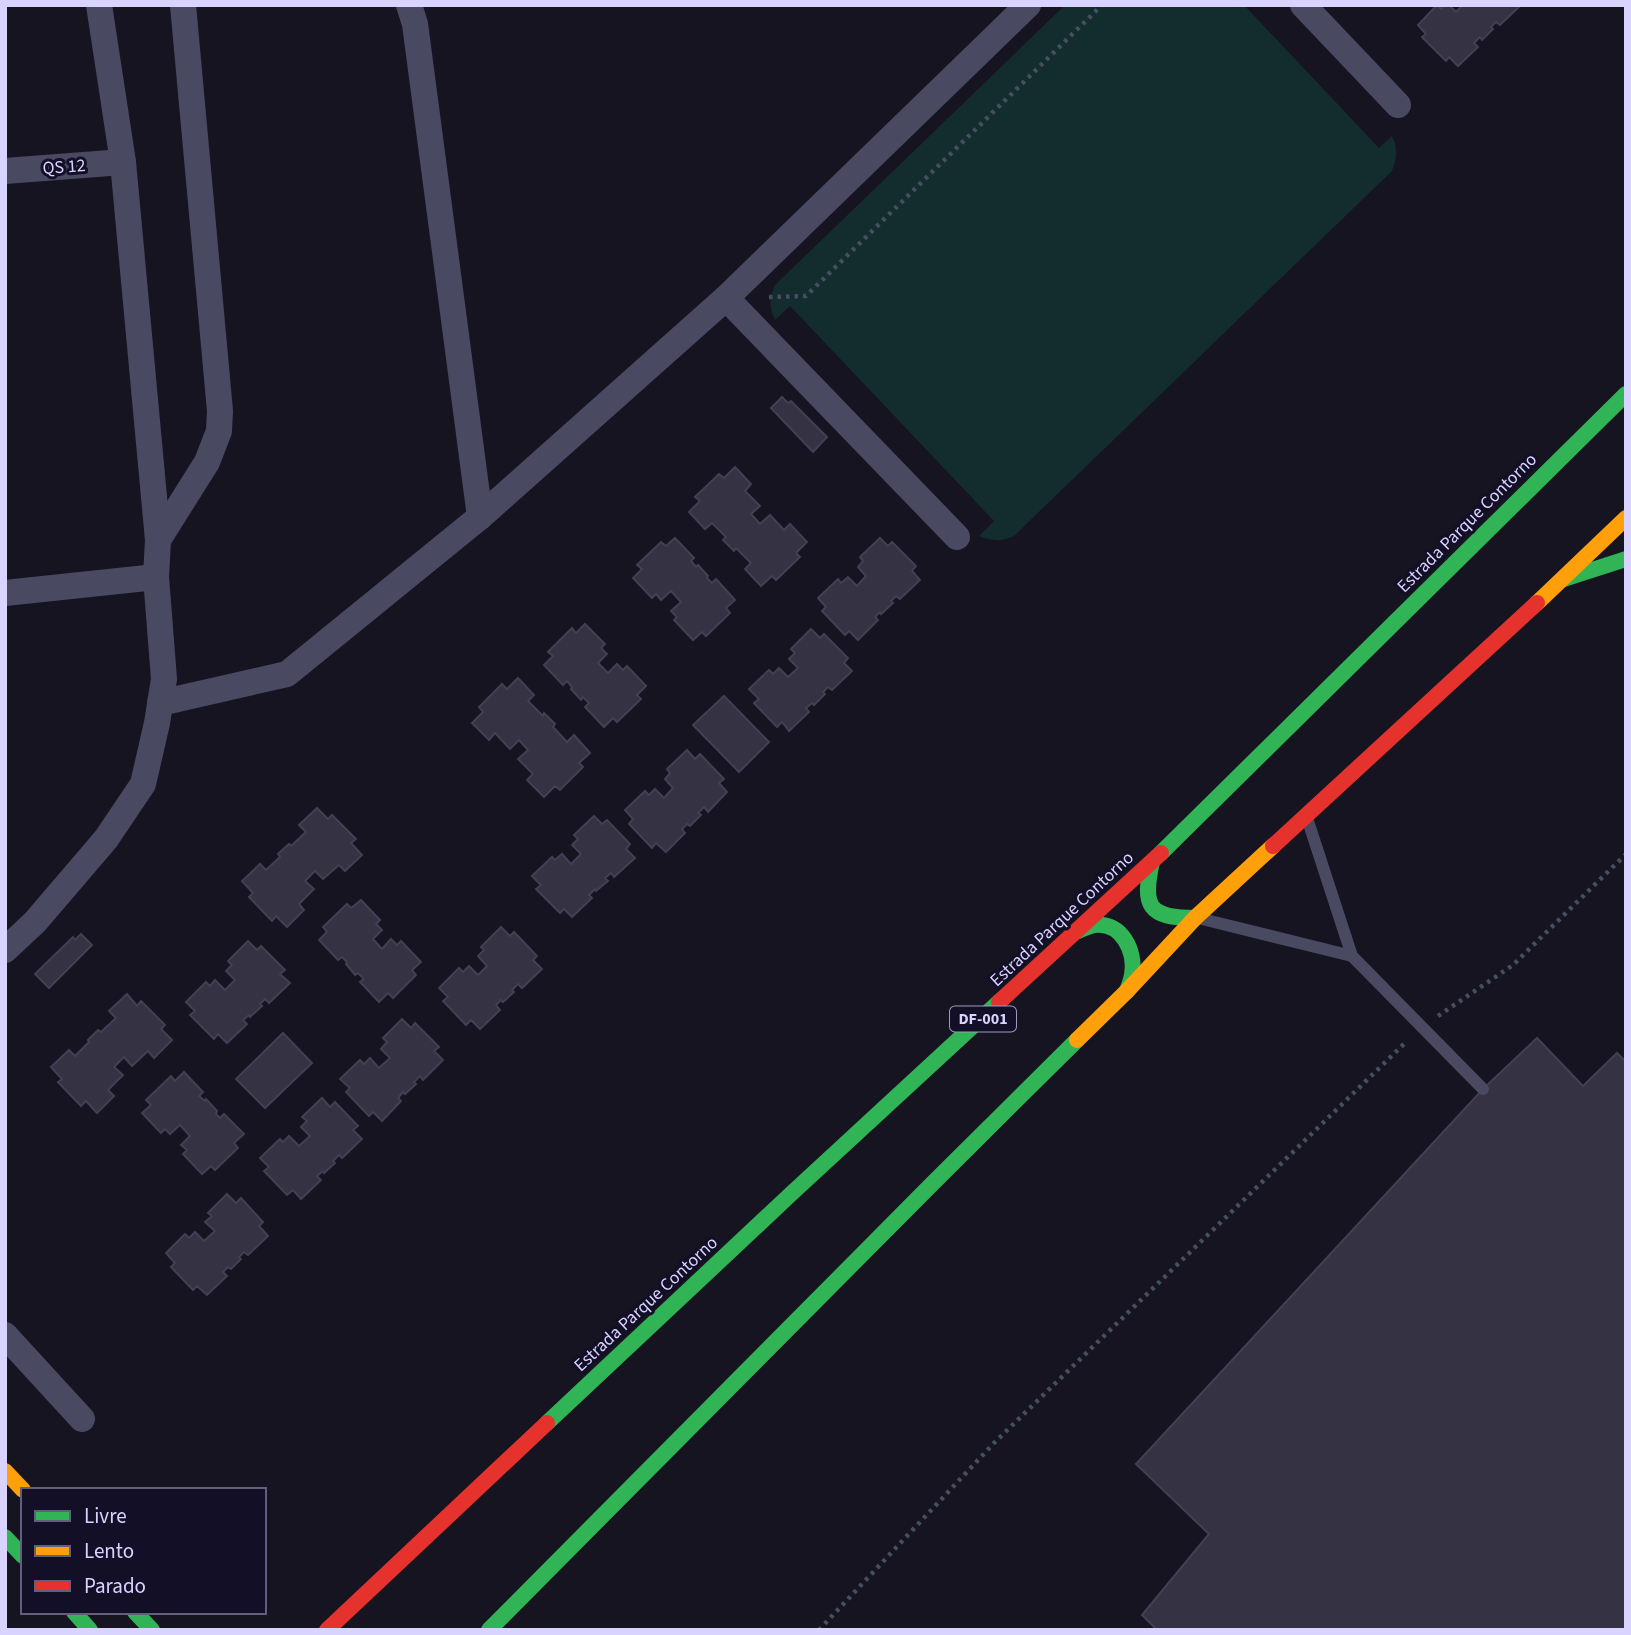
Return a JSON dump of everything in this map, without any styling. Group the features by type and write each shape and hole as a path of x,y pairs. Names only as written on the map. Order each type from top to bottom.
{"main road":[{"name":"Estrada Parque Contorno","path":"327,1630 792,1193 1152,862 1626,394"},
{"path":"489,1630 1127,991 1195,918 1564,579 1626,518"},
{"path":"1564,579 1626,559"},
{"path":"1152,862 1147,893 1151,905 1166,916 1195,918"},
{"path":"1078,931 1101,924 1115,929 1124,937 1132,955 1132,976 1127,991"},
{"path":"5,1471 21,1488"},
{"path":"5,1537 21,1554"},
{"path":"76,1614 90,1630"},
{"path":"137,1614 152,1630"}],"street":[{"path":"5,950 35,922 106,839 143,784 164,679 156,577 158,540 123,162 99,5"},
{"path":"158,540 207,462 219,431 220,411 183,5"},
{"path":"409,5 417,38 480,517"},
{"path":"160,703 287,674 480,517 726,298 1028,5"},
{"path":"1303,5 1398,105"},
{"name":"QS 12","path":"5,171 123,162"},
{"path":"726,298 957,537"},
{"path":"5,593 156,577"},
{"path":"5,1335 82,1419"}],"lane":[{"path":"1306,816 1352,956 1483,1089"},
{"path":"1195,918 1352,956"}],"path":[{"path":"726,298 806,296 1102,5"},
{"path":"819,1630 994,1443 1422,1027 1513,965 1626,854"}],"green space":[{"path":"1065,5 1244,5 1379,148 1392,136 1396,157 1392,171 1014,536 992,540 979,536 994,521 790,306 775,320 771,299 775,285"}],"building":[{"path":"1437,5 1441,9 1449,5 1456,12 1463,5 1520,6 1500,25 1496,22 1482,40 1480,37 1474,43 1478,47 1458,66 1449,57 1446,61 1422,37 1426,34 1418,25"},
{"path":"782,397 788,403 791,401 827,437 813,452 771,408"},
{"path":"735,467 751,484 745,491 760,506 751,514 760,524 770,515 784,530 790,524 807,542 796,553 800,557 776,580 772,576 761,586 745,569 751,563 723,540 726,537 712,523 705,529 689,512 700,501 695,497 719,474 724,478"},
{"path":"675,538 694,558 691,561 696,567 698,565 712,583 716,579 735,600 726,608 730,613 706,636 702,632 693,640 674,620 677,617 671,611 681,602 671,591 661,600 656,594 652,598 633,578 642,569 637,565 661,542 666,546"},
{"path":"880,538 888,546 892,542 916,566 912,571 920,580 900,599 896,596 891,601 893,603 875,617 878,620 858,640 849,631 845,635 822,611 826,607 818,598 838,579 841,583 848,577 857,586 866,576 858,567 863,561 860,557"},
{"path":"585,624 605,644 601,648 607,654 598,663 608,673 617,664 623,670 627,666 646,686 637,695 641,699 617,722 613,718 604,727 585,707 589,703 583,697 581,700 567,681 563,685 544,665 553,656 548,652 572,628 576,633"},
{"path":"811,629 820,638 824,634 848,658 844,663 852,671 832,690 828,687 814,705 812,703 806,708 809,712 789,731 782,722 777,727 754,703 759,699 749,689 769,670 773,674 779,668 788,677 798,668 789,659 795,653 791,649"},
{"path":"518,678 534,695 528,701 555,724 553,727 567,742 574,735 590,753 579,763 583,767 560,790 555,786 544,797 527,780 533,774 518,759 528,750 519,740 510,749 495,733 489,740 472,723 483,712 479,707 502,684 507,689"},
{"path":"724,696 769,742 739,772 693,725"},
{"path":"687,750 695,759 700,754 724,779 719,783 727,792 708,812 704,807 698,813 701,815 690,826 687,824 682,829 685,833 666,852 656,843 652,848 629,824 633,819 625,810 645,791 649,795 655,789 664,798 673,788 665,779 670,773 667,769"},
{"path":"317,808 328,819 332,815 356,839 351,843 362,855 345,871 339,865 323,879 315,871 305,881 314,889 299,904 304,910 287,927 276,916 272,921 249,897 253,893 242,881 260,864 266,870 280,857 278,854 306,832 299,825"},
{"path":"594,816 602,824 607,820 630,844 626,849 635,858 614,877 611,873 605,878 608,881 589,895 592,898 572,917 564,909 560,913 536,889 541,885 532,876 552,857 555,860 562,854 571,864 581,854 572,845 578,839 574,835"},
{"path":"361,900 380,920 376,924 382,930 373,939 382,949 391,939 397,945 401,941 421,962 412,970 416,975 393,998 388,993 379,1002 360,982 364,979 358,973 355,975 342,957 338,960 319,940 327,932 323,927 347,904 351,908"},
{"path":"501,927 510,936 514,932 537,956 533,960 542,969 522,988 518,984 512,990 514,992 503,1002 501,1000 496,1005 500,1010 480,1029 471,1020 466,1025 443,1001 448,997 439,988 459,968 463,972 469,966 478,975 487,966 478,956 484,950 481,947"},
{"path":"81,934 92,945 49,988 35,974 73,937 75,940"},
{"path":"248,941 257,950 261,946 285,970 280,974 290,983 269,1003 265,999 260,1004 262,1006 243,1020 247,1024 227,1043 218,1034 214,1039 190,1015 195,1011 186,1002 206,982 210,986 215,980 225,990 235,980 226,971 232,965 228,961"},
{"path":"127,994 137,1006 141,1001 165,1025 161,1029 172,1040 154,1058 148,1051 132,1066 124,1057 114,1067 123,1075 108,1090 114,1096 97,1113 86,1101 81,1106 58,1082 62,1079 51,1067 69,1050 75,1056 98,1030 101,1032 116,1018 109,1011"},
{"path":"402,1019 411,1028 415,1023 439,1047 434,1051 443,1060 423,1080 420,1076 414,1082 416,1084 405,1094 403,1092 398,1098 401,1101 382,1121 373,1112 369,1116 346,1092 350,1088 340,1079 360,1060 364,1064 370,1058 379,1068 390,1058 381,1049 387,1042 383,1038"},
{"path":"283,1033 312,1063 265,1108 236,1079"},
{"path":"1537,1038 1583,1086 1617,1053 1626,1062 1626,1630 1157,1630 1142,1615 1209,1534 1136,1464 1483,1089"},
{"path":"184,1072 203,1092 199,1096 205,1101 206,1099 217,1111 216,1114 220,1118 224,1114 244,1134 234,1143 238,1148 215,1170 211,1166 202,1174 183,1154 187,1150 181,1145 190,1136 180,1125 170,1134 165,1129 161,1133 142,1113 151,1105 146,1100 171,1076 175,1081"},
{"path":"322,1098 330,1107 335,1102 358,1126 353,1130 362,1139 342,1158 339,1155 333,1161 335,1163 317,1176 321,1180 301,1199 293,1190 287,1195 264,1171 269,1167 260,1158 280,1139 283,1142 289,1136 299,1146 310,1136 301,1127 307,1121 302,1117"},
{"path":"227,1194 236,1203 241,1198 263,1222 259,1226 268,1236 248,1255 244,1252 231,1269 228,1267 223,1272 227,1276 207,1295 197,1286 193,1290 171,1267 175,1263 166,1253 185,1234 189,1238 195,1232 204,1241 215,1231 205,1222 212,1216 208,1213"}],"traffic: fast":[{"path":"1161,853 1626,394"},
{"path":"1564,579 1626,559"},
{"path":"1152,862 1148,889 1152,906 1167,915 1195,918"},
{"path":"1078,931 1092,925 1104,925 1112,928 1125,940 1133,966 1127,991"},
{"path":"547,1423 999,1002"},
{"path":"489,1630 1077,1040"},
{"path":"5,1537 21,1554"},
{"path":"76,1614 90,1630"},
{"path":"137,1614 152,1630"}],"traffic: slow":[{"path":"1537,603 1626,518"},
{"path":"1077,1040 1195,918 1273,846"},
{"path":"5,1471 21,1488"}],"traffic: jam":[{"path":"1273,846 1537,603"},
{"path":"999,1002 1161,853"},
{"path":"327,1630 547,1423"}]}
